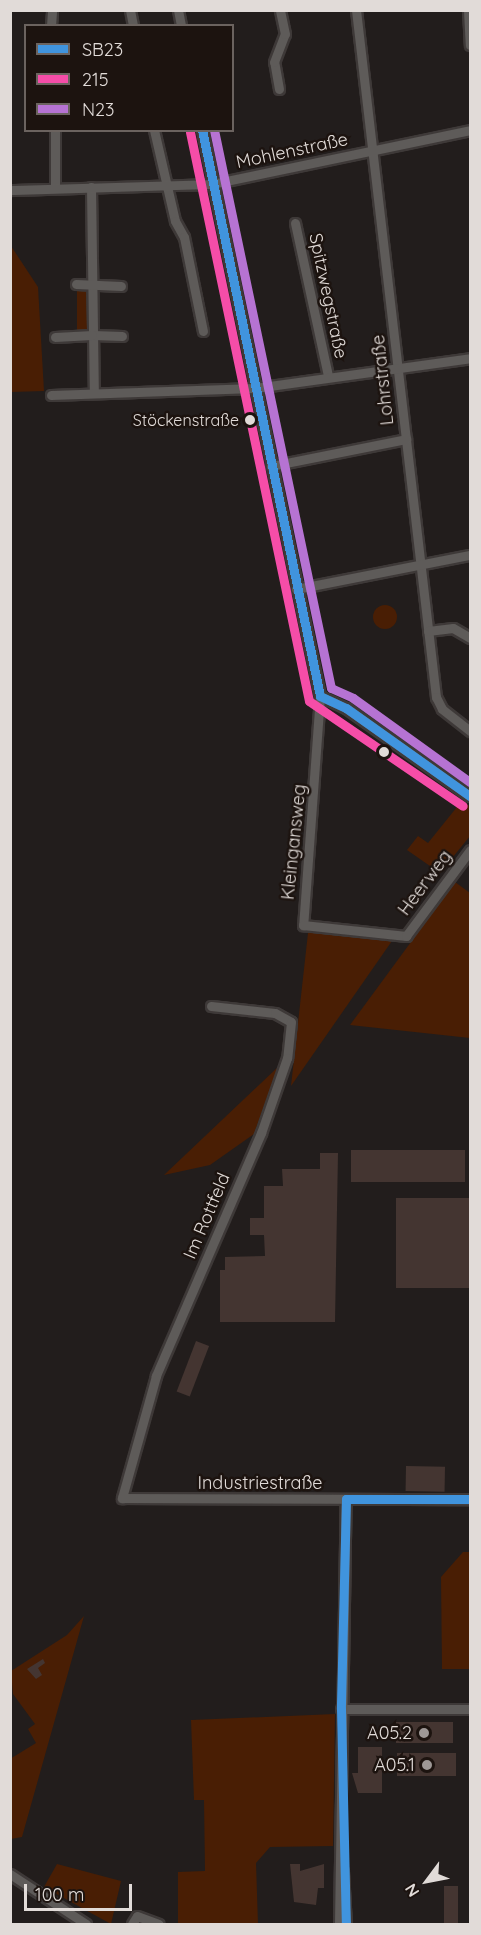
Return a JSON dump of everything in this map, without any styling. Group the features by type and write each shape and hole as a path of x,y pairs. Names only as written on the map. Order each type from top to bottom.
{"street":[{"path":"279,89 274,62 285,34 280,10"},
{"name":"Lohrstraße","path":"356,10 438,703 471,731"},
{"path":"468,10 471,45"},
{"name":"Mohlenstraße","path":"10,190 212,184 471,130"},
{"path":"55,132 55,188"},
{"path":"154,132 167,184 184,237 203,331"},
{"path":"202,132 320,696 346,708 471,796"},
{"path":"91,187 94,393"},
{"name":"Spitzwegstraße","path":"294,223 328,376"},
{"path":"76,284 121,286"},
{"path":"55,338 93,335 122,336"},
{"path":"51,395 255,388 398,366 471,358"},
{"path":"271,466 406,439"},
{"path":"296,589 471,555"},
{"path":"428,632 453,628 471,638"},
{"name":"Kleingansweg","path":"320,696 303,925 406,936"},
{"name":"Heerweg","path":"406,936 471,850"},
{"name":"Im Rottfeld","path":"122,1498 156,1376 261,1133 287,1058 291,1022 275,1013 211,1006"},
{"name":"Industriestraße","path":"122,1498 471,1499"},
{"path":"339,1924 342,1869 341,1709 346,1499"},
{"path":"341,1709 471,1709"},
{"path":"342,1869 346,1924"},
{"path":"10,1874 86,1924"},
{"path":"135,1920 159,1924"}],"shaded area":[{"path":"11,246 38,287 44,391 11,392"},
{"path":"77,288 88,288 88,333 77,333"},
{"path":"385,605 393,609 397,617 393,625 385,629 377,625 373,617 377,609"},
{"path":"461,802 470,806 470,836 440,873 407,850 418,836 428,843"},
{"path":"455,882 470,893 470,1038 350,1025"},
{"path":"310,930 394,938 291,1086 308,933"},
{"path":"278,1067 254,1134 210,1165 164,1175"},
{"path":"463,1552 470,1552 470,1669 442,1669 441,1577"},
{"path":"84,1616 22,1837 11,1839 10,1759 36,1743 28,1729 35,1724 13,1694 11,1671 67,1635"},
{"path":"335,1714 333,1846 270,1847 256,1863 258,1924 178,1924 178,1872 205,1871 204,1800 194,1800 191,1720"},
{"path":"57,1864 121,1881 111,1924 44,1887"}],"building":[{"path":"351,1150 465,1150 465,1182 351,1182"},
{"path":"320,1153 338,1153 335,1322 220,1322 220,1270 225,1270 225,1257 265,1256 264,1235 250,1235 250,1218 264,1218 264,1186 283,1186 282,1169 320,1169"},
{"path":"396,1198 470,1198 470,1288 396,1288"},
{"path":"196,1341 209,1346 190,1396 177,1391"},
{"path":"406,1466 445,1467 445,1492 406,1491"},
{"path":"43,1659 45,1663 38,1668 42,1675 36,1679 27,1669"},
{"name":"A05.2","path":"396,1722 453,1722 453,1743 396,1743"},
{"path":"358,1747 382,1747 382,1793 358,1793 352,1773 358,1773"},
{"name":"A05.1","path":"397,1753 456,1753 456,1776 397,1776"},
{"path":"290,1864 300,1864 300,1871 324,1864 324,1888 318,1888 316,1905 294,1902"},
{"path":"444,1886 458,1886 458,1924 444,1924"}],"transit line":[{"name":"215","path":"190,132 309,701 463,806"},
{"name":"SB23","path":"202,132 320,696 346,708 470,796"},
{"name":"N23","path":"214,132 331,688 353,698 470,782"},
{"name":"SB23","path":"346,1499 341,1709 346,1924"},
{"name":"SB23","path":"346,1499 470,1499"}],"place":[{"name":"Stöckenstraße","path":"250,420"},
{"name":"A05.2","path":"424,1733"},
{"name":"A05.1","path":"427,1765"}]}
